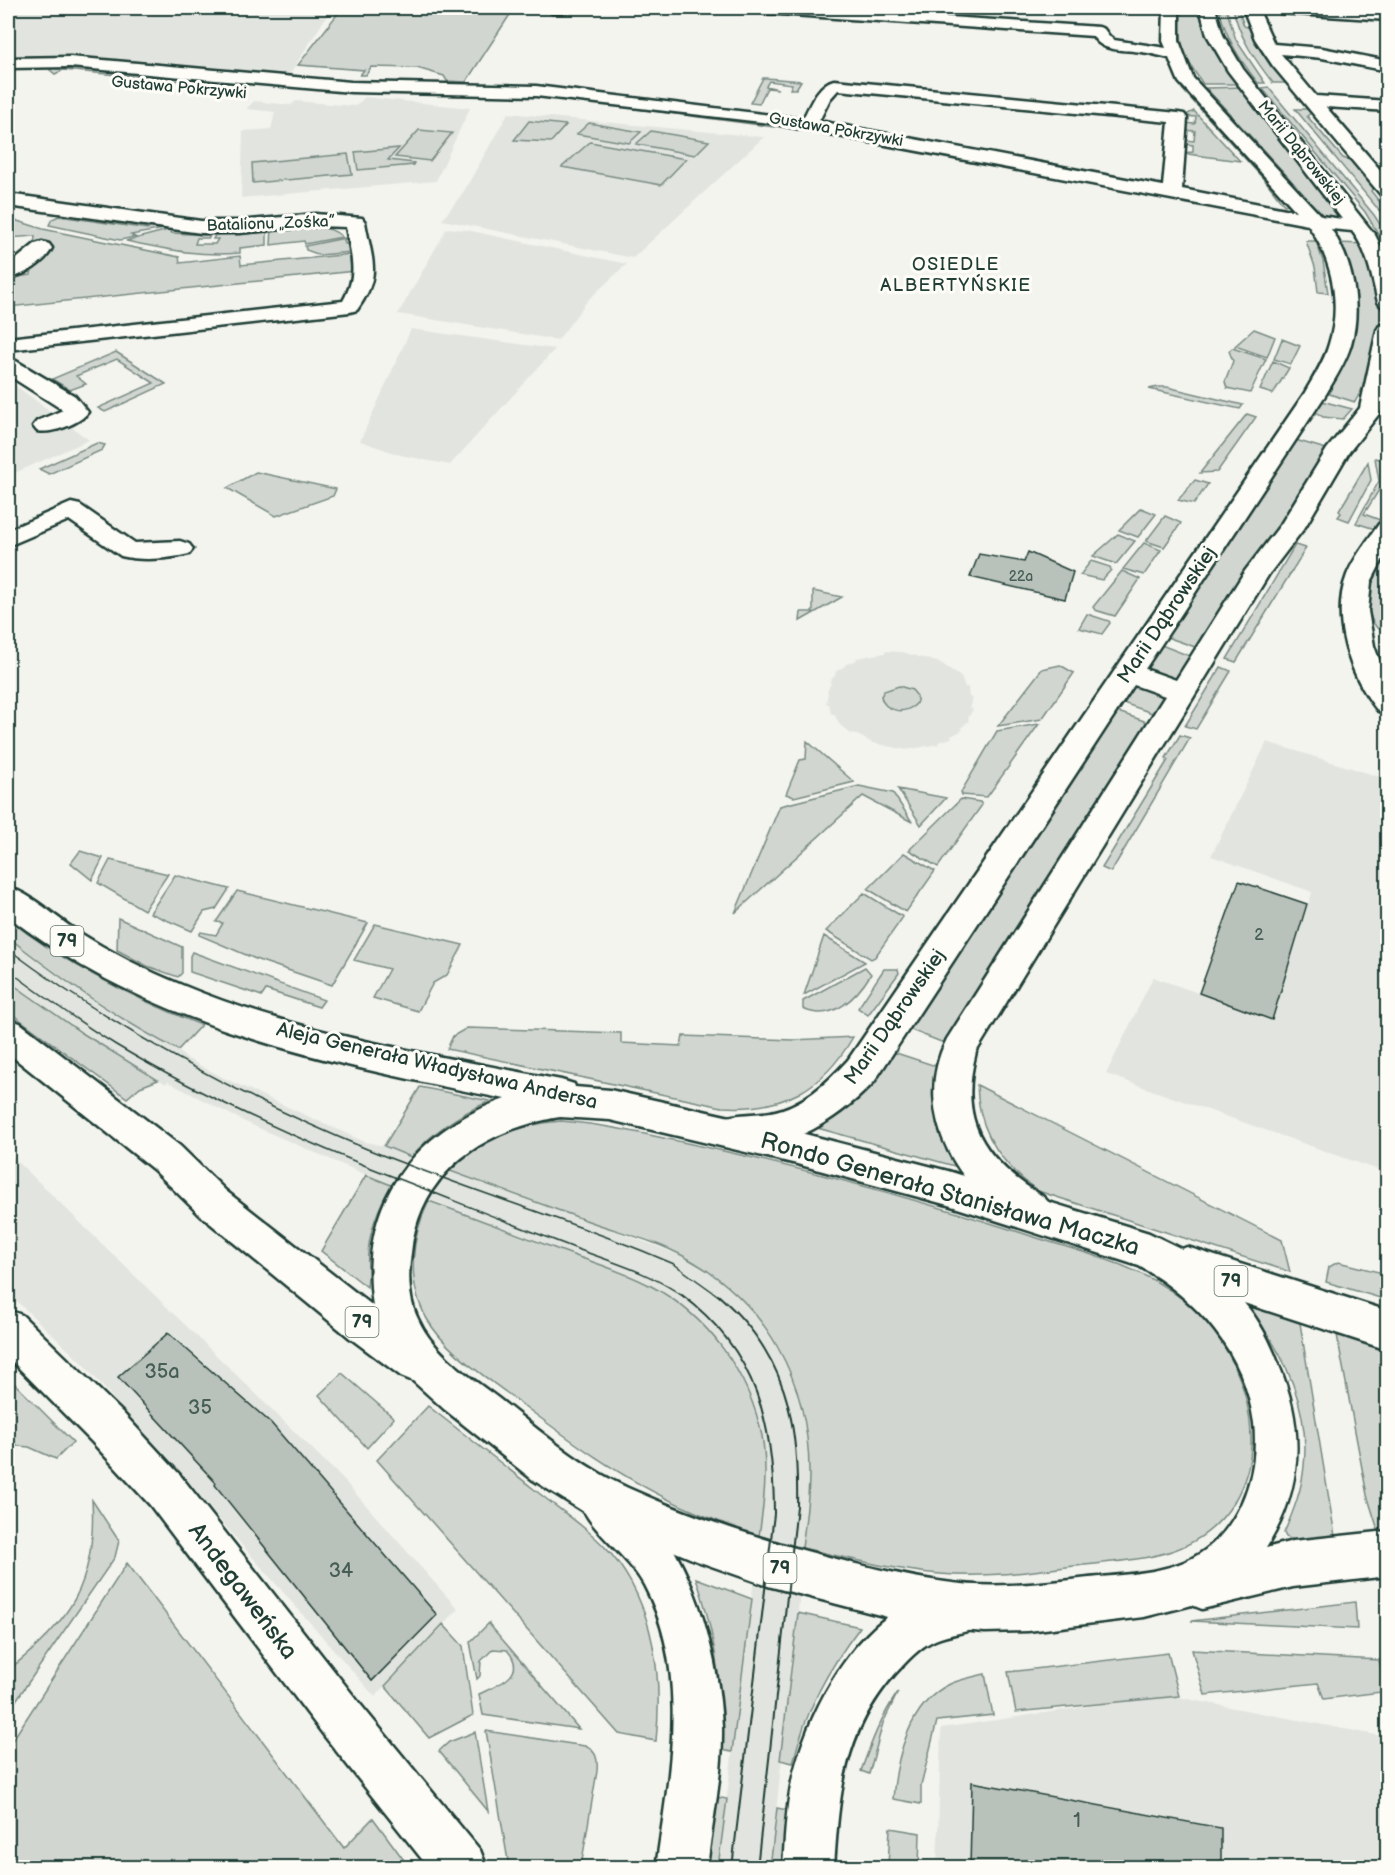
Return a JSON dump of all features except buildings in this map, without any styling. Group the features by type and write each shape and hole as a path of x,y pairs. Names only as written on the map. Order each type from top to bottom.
{"street":[{"path":"764,8 948,23 1099,28 1104,41 1110,44 1142,47 1175,55"},
{"name":"Marii Dąbrowskiej","path":"1064,1224 1030,1209 1004,1193 973,1162 962,1140 954,1114 951,1078 954,1063 966,1036 1258,571 1292,527 1339,449 1328,423 1329,369 1343,330 1344,295 1339,267 1330,241 1315,221 1185,79 1175,55 1171,36 1172,8"},
{"name":"Marii Dąbrowskiej","path":"1208,8 1215,35 1236,71 1359,226 1378,262 1388,302"},
{"path":"1251,8 1268,48 1310,101 1388,191"},
{"path":"1280,8 1368,14 1386,23"},
{"path":"1142,47 1162,42 1171,36"},
{"path":"1268,48 1322,53 1387,66 1387,48"},
{"name":"Gustawa Pokrzywki","path":"8,63 70,62 351,87 536,91 809,124 1315,221 1359,226"},
{"name":"Gustawa Pokrzywki","path":"8,72 249,94 351,87"},
{"path":"809,124 823,97 834,85 1178,118 1172,193"},
{"path":"1310,101 1388,106"},
{"name":"Batalionu „Zośka”","path":"8,200 201,227 239,227 316,220 355,222 364,275 362,285 350,306 8,344"},
{"path":"8,272 15,271 42,248"},
{"name":"Marii Dąbrowskiej","path":"711,1127 745,1130 778,1128 807,1116 825,1105 850,1084 871,1057 1128,673 1328,423 1374,403 1388,330"},
{"path":"8,366 67,401 77,412 45,426"},
{"path":"8,539 71,510 130,551 180,549"},
{"path":"1388,529 1360,575 1355,600 1366,671 1375,689 1388,704"},
{"path":"1128,673 1182,692"},
{"name":"Aleja Generała Władysława Andersa","path":"8,899 35,920 80,948 131,976 192,1004 331,1045 610,1105"},
{"name":"79","path":"8,1033 167,1158 213,1203 364,1324 453,1389"},
{"name":"Rondo Generała Stanisława Maczka","path":"578,1102 610,1105 711,1127 882,1169 1064,1224 1149,1251 1194,1276 1229,1317 1262,1371 1274,1409 1276,1461 1271,1490 1259,1520 1248,1537 1232,1556 1202,1578 1159,1592 1055,1605 986,1609 916,1601 789,1571 722,1549 585,1489 537,1456 453,1389 432,1371 409,1344 396,1312 391,1283 390,1254 396,1224 410,1193 424,1171 445,1147 489,1120 544,1104 578,1102"},
{"name":"79","path":"1149,1251 1260,1291 1388,1331"},
{"name":"Andegaweńska","path":"8,1329 107,1427 165,1490 343,1721 462,1868"},
{"path":"585,1489 619,1517 646,1549 660,1570 686,1640 695,1695 697,1749 681,1868"},
{"name":"79","path":"1159,1592 1199,1586 1293,1564 1388,1553"},
{"path":"808,1868 818,1773 836,1726 854,1692 878,1659 908,1630 925,1620 986,1609"}],"shaded area":[{"path":"8,8 332,8 288,77 83,58 8,57"},
{"path":"342,8 540,8 511,13 466,82 447,81 444,76 417,68 371,67 366,75 360,75 364,70 298,65"},
{"path":"1180,8 1197,8 1210,34 1242,84 1203,84 1190,65 1183,48"},
{"path":"1219,8 1226,8 1236,40 1265,83 1258,83 1239,57 1225,29"},
{"path":"1233,8 1238,8 1244,26 1253,29 1288,83 1273,83 1266,74 1244,38"},
{"path":"55,66 228,83 233,79 241,83 235,88 222,89 225,85 63,70 55,74 50,70"},
{"path":"763,78 801,81 796,89 790,89 792,84 769,81 766,86 778,89 767,88 759,104 750,103"},
{"path":"1245,87 1342,219 1323,217 1319,214 1206,88"},
{"path":"1268,87 1374,215 1387,235 1387,242 1383,242 1365,212 1262,88"},
{"path":"1182,89 1188,89 1288,204 1284,205 1268,184"},
{"path":"514,93 777,124 774,127 539,96 503,94"},
{"path":"365,97 470,108 436,181 241,198 243,131 271,129 275,112 246,109 254,101 291,105 296,101 355,106"},
{"path":"1295,109 1307,109 1311,113 1307,116 1343,158 1352,161 1374,187 1371,191 1387,211 1387,220"},
{"path":"1194,111 1240,161 1180,153 1193,152 1193,145 1185,144 1186,140 1194,141 1195,131 1182,130 1183,123 1195,124 1196,117 1184,116"},
{"path":"508,113 764,137 633,258 442,220 464,191"},
{"path":"529,121 566,125 551,142 514,140"},
{"path":"589,123 641,132 629,143 577,134"},
{"path":"419,130 452,133 430,161 395,157"},
{"path":"651,131 709,141 695,155 636,144"},
{"path":"590,142 686,159 661,185 562,167"},
{"path":"399,148 388,160 414,163 414,165 358,170 355,152"},
{"path":"348,154 352,174 253,183 252,163"},
{"path":"59,216 148,229 155,224 169,228 131,235 135,237 120,240 49,225 52,219"},
{"path":"8,218 43,229 179,257 180,263 240,256 241,265 352,254 355,271 8,307 8,278 31,275 35,236 8,238"},
{"path":"267,227 267,245 240,248 240,253 197,253 126,241 172,229 171,233 210,235 209,238 197,238 195,244 215,244 218,239 213,239 215,235 258,233"},
{"path":"272,227 276,227 276,231 302,228 328,229 342,237 305,244 304,241 271,245"},
{"path":"447,228 467,230 627,264 588,300 558,340 398,314"},
{"path":"350,237 344,240 345,244 351,244 352,252 320,255 306,250 305,246"},
{"path":"1306,241 1316,241 1323,261 1328,293 1318,292 1315,267"},
{"path":"1336,243 1365,244 1382,308 1379,344 1355,402 1323,392 1335,371"},
{"path":"411,329 555,349 450,465 400,455 360,441"},
{"path":"1254,329 1275,337 1267,357 1235,346"},
{"path":"1282,339 1300,346 1291,364 1274,359"},
{"path":"1232,348 1266,359 1250,393 1227,388 1225,382 1233,361 1229,351"},
{"path":"116,352 166,384 105,412 98,408 154,383 117,359 76,376 86,384 70,390 52,379"},
{"path":"1273,361 1289,368 1273,394 1260,390"},
{"path":"8,380 89,440 8,476"},
{"path":"1167,387 1243,405 1240,409 1149,389"},
{"path":"1318,400 1352,409 1343,419 1323,417 1314,411"},
{"path":"1247,414 1256,417 1217,472 1200,473"},
{"path":"1292,439 1326,449 1201,649 1161,635"},
{"path":"97,443 105,445 102,450 49,474 39,469"},
{"path":"1375,458 1388,461 1387,477 1364,514 1380,520 1375,529 1356,523 1379,481"},
{"path":"1368,462 1371,480 1349,521 1338,517 1341,513 1339,511"},
{"path":"256,472 336,489 333,496 276,516 227,488"},
{"path":"1195,480 1208,484 1194,504 1178,500"},
{"path":"1141,508 1156,514 1138,537 1119,530"},
{"path":"1165,516 1181,523 1164,547 1146,541"},
{"path":"1118,534 1135,541 1116,564 1093,556"},
{"path":"1144,543 1161,550 1144,575 1123,569"},
{"path":"1295,545 1306,548 1236,662 1227,659"},
{"path":"1091,561 1110,567 1111,570 1102,580 1080,575"},
{"path":"1380,563 1388,566 1380,597 1382,629 1377,628 1372,620 1368,604 1370,588"},
{"path":"1122,571 1140,579 1115,616 1095,610 1093,607"},
{"path":"813,591 842,597 800,621 801,612 813,612"},
{"path":"1087,614 1109,621 1110,623 1102,634 1079,628"},
{"path":"1156,643 1195,658 1179,677 1170,679 1160,676 1143,664"},
{"path":"885,651 902,652 941,663 961,677 965,687 968,687 969,697 972,698 970,708 973,709 969,721 961,728 963,730 951,736 952,738 938,742 939,744 906,750 873,743 851,734 840,725 834,714 831,714 829,704 826,703 831,683 829,682 836,674 835,672 844,665 857,660 856,658 885,653"},
{"path":"1060,665 1074,673 1042,719 998,726 1042,669"},
{"path":"1221,667 1231,671 1196,729 1185,726"},
{"path":"899,686 912,690 917,696 917,703 913,707 902,711 896,710 886,706 883,702 881,696 884,691"},
{"path":"1139,687 1154,691 1163,697 1165,703 1158,715 1117,701 1130,688"},
{"path":"1112,710 1153,724 949,1045 903,1027"},
{"path":"1039,724 987,797 962,795 961,792 997,731"},
{"path":"1180,735 1190,738 1111,872 1102,868 1168,760 1166,758"},
{"path":"807,741 854,782 794,797 786,794 800,760 806,759"},
{"path":"1267,742 1387,779 1387,1173 1106,1074 1153,977 1272,1019 1312,892 1211,856"},
{"path":"859,786 893,793 912,822 863,796 735,913 780,806"},
{"path":"898,789 946,798 921,825"},
{"path":"961,799 980,802 982,805 938,867 909,850"},
{"path":"80,851 103,858 92,880 71,863"},
{"path":"904,853 935,871 906,912 868,889"},
{"path":"110,860 168,874 144,910 98,883"},
{"path":"175,875 229,889 216,909 204,912 192,931 150,913"},
{"path":"237,891 368,923 332,985 258,960 199,935 201,932 216,935 223,923 216,922"},
{"path":"864,893 903,917 875,957 871,959 826,931"},
{"path":"118,918 182,947 182,973 178,977 147,966 117,950"},
{"path":"8,919 53,951 100,979 201,1025 178,1050 155,1038 90,998 8,937"},
{"path":"375,924 463,945 447,975 433,983 418,1011 373,998 389,969 354,960"},
{"path":"824,936 865,962 804,995"},
{"path":"8,937 34,958 130,1023 178,1050 186,1058 226,1079 365,1142 384,1146 683,1256 723,1282 740,1296 757,1316 783,1357 801,1400 810,1475 798,1613 770,1867 718,1867 765,1490 762,1437 757,1418 626,1275 366,1175 245,1122 168,1082 166,1084 82,1033 8,981"},
{"path":"192,952 324,1000 319,1007 266,990 262,996 190,972"},
{"path":"865,967 871,974 859,991 843,1005 824,1013 803,1009 803,1001"},
{"path":"884,969 898,969 899,973 868,1015 858,1008"},
{"path":"8,981 82,1033 158,1080 140,1087 127,1098 8,1011"},
{"path":"467,1028 621,1033 621,1043 681,1046 683,1036 793,1040 853,1037 828,1070 799,1093 764,1105 722,1107 447,1049 453,1036"},
{"path":"887,1050 942,1068 958,1167 814,1127"},
{"path":"977,1085 1282,1240 1290,1272 1038,1191 1013,1170 994,1146 982,1117"},
{"path":"420,1087 490,1101 448,1124 428,1139 411,1157 384,1146"},
{"path":"561,1121 660,1137 871,1188 1105,1259 1146,1276 1182,1299 1210,1327 1232,1361 1240,1379 1246,1398 1251,1447 1247,1471 1234,1502 1219,1521 1202,1536 1184,1546 1163,1553 1142,1558 1024,1572 957,1575 923,1572 802,1548 809,1475 802,1408 792,1377 778,1348 761,1321 739,1297 714,1275 662,1246 450,1171 474,1151 501,1135 530,1126"},
{"path":"8,1152 341,1477 458,1609 375,1697 82,1363 8,1293"},
{"path":"366,1175 391,1185 373,1226 368,1253 367,1287 321,1251"},
{"path":"429,1201 618,1271 651,1286 672,1298 708,1330 736,1369 747,1390 762,1436 765,1473 759,1536 691,1510 619,1472 573,1442 485,1377 443,1341 420,1305 414,1275 413,1260 418,1229"},
{"path":"1338,1262 1387,1274 1387,1300 1326,1282 1329,1267"},
{"path":"1252,1307 1300,1323 1335,1536 1296,1541 1286,1537 1284,1533 1297,1501 1303,1475 1305,1446 1303,1425 1293,1384 1274,1345 1250,1312"},
{"path":"1337,1335 1387,1349 1387,1532 1379,1533 1367,1495"},
{"path":"342,1373 394,1418 367,1448 319,1395"},
{"path":"8,1380 11,1380 73,1442 56,1459 29,1447 8,1445"},
{"path":"428,1406 585,1529 604,1546 626,1575 638,1596 652,1643 658,1692 656,1741 619,1734 377,1460"},
{"path":"92,1500 119,1541 115,1557 8,1712 8,1670 48,1635 64,1616 76,1597 84,1577 90,1554"},
{"path":"127,1563 344,1848 373,1818 409,1867 8,1867 8,1747"},
{"path":"696,1578 752,1599 732,1752 721,1750 721,1706 717,1663 709,1620"},
{"path":"1355,1602 1357,1629 1191,1621"},
{"path":"798,1613 860,1627 837,1659 819,1691 804,1725 793,1763 780,1760"},
{"path":"489,1623 579,1729 483,1715 479,1694 502,1683 513,1673 515,1666 507,1650 493,1649 481,1661 480,1676 477,1679 470,1642"},
{"path":"443,1624 463,1646 473,1715 429,1738 385,1686"},
{"path":"1192,1650 1379,1660 1387,1696 1383,1696 1381,1692 1324,1699 1318,1683 1205,1695"},
{"path":"1168,1653 1179,1696 1016,1712 1008,1672"},
{"path":"985,1674 993,1715 937,1721 921,1785 921,1804 893,1799 897,1767 907,1734 924,1704 950,1684"},
{"path":"898,1692 883,1723 869,1774 861,1771 877,1730"},
{"path":"1167,1695 1387,1737 1387,1867 937,1868 941,1728"},
{"path":"486,1731 585,1746 594,1753 597,1760 597,1771 581,1867 509,1867"},
{"path":"475,1732 488,1811 439,1751 449,1742"},
{"path":"716,1797 727,1799 718,1867 707,1868"},
{"path":"777,1808 788,1810 782,1867 770,1868"},
{"path":"890,1828 920,1833 919,1867 888,1867"}],"tram line":[{"path":"8,949 93,1008 137,1035 273,1107 401,1163 609,1238 674,1264 720,1297"},
{"path":"8,970 61,1009 116,1045 188,1085 261,1121 336,1154 644,1274 684,1297"},
{"path":"682,1295 728,1340 744,1365 765,1420 773,1481 774,1514 732,1868"},
{"path":"718,1295 741,1317 773,1365 784,1390 795,1445 797,1506 757,1868"}],"district":[{"name":"OSIEDLE ALBERTYŃSKIE","path":"956,274"}]}
